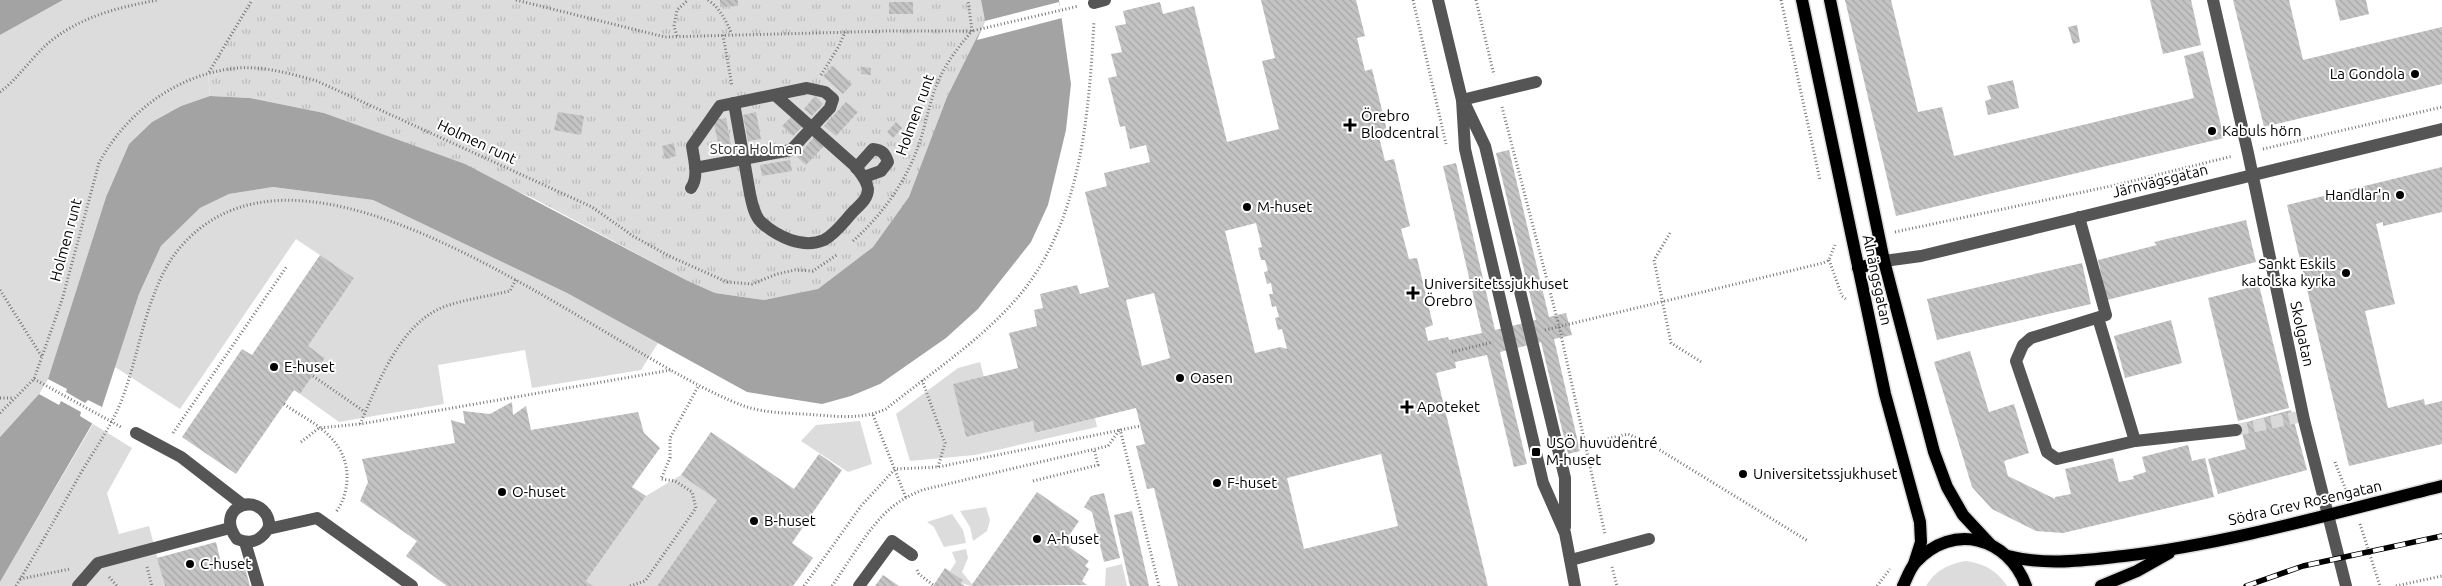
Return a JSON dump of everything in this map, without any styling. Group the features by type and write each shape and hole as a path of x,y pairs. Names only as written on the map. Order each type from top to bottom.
{"main road":[{"name":"Alnängsgatan","path":"1802,0 1885,394 1920,522 1921,542 1914,564"},
{"name":"Alnängsgatan","path":"1830,0 1884,261 1937,461 1947,487 1963,515 1990,544"},
{"path":"1858,268 1884,261"},
{"name":"Södra Grev Rosengatan","path":"2008,556 2028,562 2070,562 2175,550 2330,515 2442,486"},
{"path":"1903,586 1914,564 1926,552 1950,540 1964,539 1990,544 2008,556 2021,572 2026,586"},
{"name":"Södra Grev Rosengatan","path":"2101,586 2137,571 2175,550"}],"street":[{"path":"1438,0 1462,100 1465,149 1542,476 1565,534 1575,586"},
{"name":"Skolgatan","path":"2213,0 2248,153 2251,175 2304,420 2330,515 2346,586"},
{"path":"1462,100 1536,82"},
{"path":"691,188 695,183 692,146 720,106 811,89 825,92 833,99 830,108 791,150 695,168"},
{"path":"734,103 743,160 754,209 760,221 790,241 813,243 825,239 836,232 866,198 868,188 860,172 775,95"},
{"path":"1462,100 1485,146 1565,478 1565,534"},
{"name":"Järnvägsgatan","path":"1884,261 1921,256 2442,129"},
{"path":"2079,217 2106,315 2031,338 2023,345 2016,361 2046,452 2056,459 2135,441 2236,430"},
{"path":"2098,318 2135,441"},
{"path":"136,433 181,456 243,505"},
{"path":"268,530 268,518 263,510 254,504 243,505 234,512 229,521 230,528 238,539 245,542 253,542 262,537 268,530 309,518 317,518 412,586"},
{"path":"78,586 98,563 230,528"},
{"path":"1571,560 1649,539"},
{"path":"859,586 892,540 912,555"},
{"path":"245,542 258,586"}],"path":[{"path":"0,92 52,41 86,20 117,8 158,0"},
{"path":"208,72 252,0"},
{"path":"516,0 665,36 972,31 1060,11"},
{"path":"677,36 674,26 677,10 688,0"},
{"path":"708,0 712,1 722,15 732,34"},
{"path":"968,0 972,31"},
{"path":"1476,0 1559,326 1617,586"},
{"path":"1781,0 1821,183"},
{"path":"16,586 110,422 125,389 158,287 174,255 185,241 200,228 237,208 256,201 296,200 359,212 433,237 516,279 671,370 748,407 770,412 852,418 873,415 886,409 1003,312 1028,284 1051,242 1067,204 1077,168 1090,96 1100,1"},
{"name":"Holmen runt","path":"852,242 882,213 898,188 919,145 929,105 940,76 951,57 972,31"},
{"path":"811,89 839,46 845,32"},
{"path":"723,35 734,103"},
{"name":"Holmen runt","path":"0,413 34,379 62,300 99,163 107,147 117,133 143,108 178,84 208,72 240,68 290,73 317,81 592,207 633,236 669,256 727,282 752,284 777,274 795,270 813,271 830,261 845,248"},
{"path":"2263,149 2442,107"},
{"path":"1879,234 2116,185 2235,156"},
{"path":"1670,233 1654,260 1671,343 1703,363"},
{"path":"1833,236 1835,245"},
{"path":"1559,326 1823,264 1829,260 1832,254"},
{"path":"163,447 287,266"},
{"path":"360,424 394,353 404,338 444,306 510,291 516,279"},
{"path":"0,290 42,358"},
{"path":"301,442 319,428 360,424 671,370"},
{"path":"313,376 366,412"},
{"path":"34,379 110,422"},
{"path":"922,380 945,443 938,467"},
{"path":"630,586 645,581 696,508 692,492 675,481 662,479 670,458 670,438 699,385"},
{"path":"0,398 16,398"},
{"path":"284,404 331,437 342,452 347,470 347,488 341,506 328,525"},
{"path":"873,415 906,498"},
{"path":"804,586 861,506 895,469 938,467 1140,426"},
{"path":"832,586 890,508 906,498 922,490 1108,446 1120,429"},
{"path":"1120,429 1159,586"},
{"path":"1584,444 1628,434 1650,444 1808,540"},
{"path":"1033,481 1098,465 1094,449"},
{"path":"2332,454 2367,540 2380,586"},
{"path":"20,579 98,563"},
{"path":"2396,586 2442,576"}],"green space":[{"path":"63,0 252,0 208,72 210,96 181,106 152,122 129,144 106,197 48,379 39,394 0,437 0,35"},
{"name":"Stora Holmen","path":"252,0 981,0 985,21 947,97 910,197 873,247 817,290 764,300 715,293 686,280 533,198 394,139 324,113 250,98 210,96 208,72"},
{"path":"273,187 373,200 567,293 658,343 641,370 532,388 525,350 438,365 444,404 339,422 300,394 325,358 308,346 354,278 296,239 180,409 115,367 139,294 161,246 200,208 229,194"},
{"path":"980,362 984,377 954,384 966,437 1033,421 1036,433 1095,418 1097,427 975,455 910,461 896,414 958,368"},
{"path":"860,421 872,464 848,472 801,441 816,425"},
{"path":"93,424 132,448 107,493 119,534 149,526 165,586 0,586 0,582"},
{"path":"681,475 717,500 657,586 593,586 586,581 646,496"},
{"path":"986,507 990,520 987,531 973,541 970,527 960,511"},
{"path":"952,514 963,530 966,543 944,547 934,527 927,522"},
{"path":"966,549 968,558 962,572 972,584 971,586 961,583 963,580 950,571 956,562 952,552"},
{"path":"1966,561 1990,569 2007,586 1926,586 1943,569"},
{"path":"1122,564 1127,586 1105,586 1106,568"}],"shaded area":[{"path":"0,0 63,0 0,35"},
{"path":"981,0 1059,0 1071,84 1066,130 1048,205 1031,242 978,309 946,338 880,384 851,396 822,404 747,392 567,293 373,200 273,187 229,194 200,208 161,246 139,294 102,407 0,582 0,437 39,394 48,379 106,197 129,144 152,122 181,106 210,96 250,98 324,113 465,164 686,280 715,293 764,300 818,289 873,247 909,197 947,97 985,21"}],"pier":[{"path":"1059,2 1062,18 977,40 985,21"},
{"path":"48,379 67,389 66,392 85,403 88,400 102,407 93,424 80,416 81,412 61,401 59,405 39,394"}],"building":[{"path":"720,0 738,0 738,6 720,7"},
{"path":"1261,0 1356,0 1365,36 1357,38 1365,71 1372,69 1388,135 1379,137 1385,161 1394,159 1410,226 1401,229 1409,259 1417,258 1433,325 1425,328 1428,341 1448,337 1449,340 1482,333 1443,166 1456,163 1495,330 1536,320 1496,153 1509,150 1549,317 1566,313 1572,335 1554,339 1580,451 1568,454 1541,342 1500,352 1527,464 1514,467 1487,355 1455,362 1456,368 1436,373 1488,586 1178,586 1154,488 1147,489 1136,446 1145,444 1136,408 1035,433 1033,421 966,437 953,384 1018,368 1009,333 1037,326 1034,310 1043,308 1040,294 1077,285 1080,294 1109,287 1085,192 1107,186 1104,173 1150,162 1146,145 1130,149 1125,126 1120,127 1108,78 1117,76 1111,54 1122,52 1115,26 1126,24 1123,11 1160,2 1163,14 1194,6 1227,142 1279,129 1262,61 1275,58","holes":["1256,223 1262,247 1258,248 1261,260 1265,260 1268,271 1264,272 1267,284 1271,283 1273,294 1269,294 1272,307 1276,306 1279,317 1275,318 1278,330 1282,329 1287,349 1280,347 1255,353 1225,231","1154,293 1170,358 1142,366 1126,300","1381,454 1398,526 1304,549 1287,478"]},
{"path":"1845,0 1891,0 1918,112 1942,107 1954,156 2194,98 2184,56 2203,51 2224,138 1896,216"},
{"path":"2150,0 2191,0 2201,45 2163,54"},
{"path":"2233,0 2289,0 2303,60 2442,27 2442,84 2264,127"},
{"path":"2335,0 2366,0 2369,14 2340,21"},
{"path":"889,2 913,2 913,14 889,14"},
{"path":"2077,25 2080,42 2073,44 2068,27"},
{"path":"833,66 852,84 843,94 823,76"},
{"path":"862,67 871,68 871,75 861,74"},
{"path":"2013,80 2019,108 1988,115 1985,101 1991,99 1987,86"},
{"path":"815,96 823,104 812,116 804,109"},
{"path":"846,102 858,112 836,136 824,126"},
{"path":"558,112 584,116 581,135 554,130"},
{"path":"756,112 761,139 748,141 743,115"},
{"path":"791,117 802,127 793,136 782,126"},
{"path":"726,118 731,145 719,147 713,120"},
{"path":"896,122 902,128 893,138 887,132"},
{"path":"814,137 824,146 806,165 797,157"},
{"path":"674,143 676,156 665,159 662,146"},
{"path":"790,160 792,171 762,176 760,165"},
{"path":"2442,167 2442,212 2383,226 2383,222 2376,224 2395,304 2365,311 2388,408 2424,399 2425,405 2442,401 2442,444 2349,466 2287,205"},
{"path":"2246,220 2256,262 2107,300 2098,260 2157,245 2154,242"},
{"name":"E-huset","path":"320,255 354,278 308,346 325,358 300,394 294,390 236,474 182,437 242,349 252,355"},
{"path":"2082,263 2091,304 1937,340 1927,299"},
{"path":"2259,285 2289,408 2238,421 2208,298"},
{"path":"2171,320 2182,363 2125,378 2114,336"},
{"path":"1970,351 1989,412 2014,404 2029,453 2004,461 2008,476 2055,499 2055,497 2071,494 2065,469 2113,458 2119,482 2134,479 2133,476 2146,472 2142,457 2188,445 2192,461 2205,458 2214,497 2063,533 2036,531 1992,509 1972,487 1934,362"},
{"name":"O-huset","path":"512,402 513,415 526,406 531,430 638,412 644,433 660,448 632,487 646,496 586,581 593,586 447,586 406,556 417,541 360,501 368,482 362,459 455,443 451,420 465,424 463,411 490,414"},
{"path":"2291,410 2307,470 2218,494 2208,459 2246,449 2240,424"},
{"name":"B-huset","path":"711,432 794,489 819,454 842,470 792,543 813,558 793,586 657,586 717,500 681,475"},
{"name":"A-huset","path":"1037,492 1079,521 1068,537 1074,541 1069,547 1089,561 1085,566 1089,569 1082,581 1087,585 971,586"},
{"path":"1104,493 1120,558 1104,562 1092,512 1084,507 1091,496"},
{"path":"1132,511 1149,586 1130,586 1114,515"},
{"name":"C-huset","path":"216,542 222,567 243,561 250,586 165,586 157,558"},
{"path":"945,568 963,580 961,583 965,586 933,586"},
{"path":"883,575 899,586 875,586"}],"tunnel":[{"path":"2236,430 2303,416"}],"railway":[{"path":"2246,586 2303,566 2442,536"}],"place":[{"name":"La Gondola","path":"2415,74"},
{"name":"Örebro Blodcentral","path":"1350,125"},
{"name":"Kabuls hörn","path":"2212,131"},
{"name":"Handlar'n","path":"2400,195"},
{"name":"M-huset","path":"1247,207"},
{"name":"Sankt Eskils katolska kyrka","path":"2346,273"},
{"name":"Universitetssjukhuset Örebro","path":"1413,293"},
{"name":"E-huset","path":"274,367"},
{"name":"Oasen","path":"1180,378"},
{"name":"Apoteket","path":"1407,407"},
{"name":"USÖ huvudentré M-huset","path":"1536,452"},
{"name":"Universitetssjukhuset","path":"1743,474"},
{"name":"F-huset","path":"1217,483"},
{"name":"O-huset","path":"502,492"},
{"name":"B-huset","path":"754,521"},
{"name":"A-huset","path":"1037,539"},
{"name":"C-huset","path":"190,564"}]}
